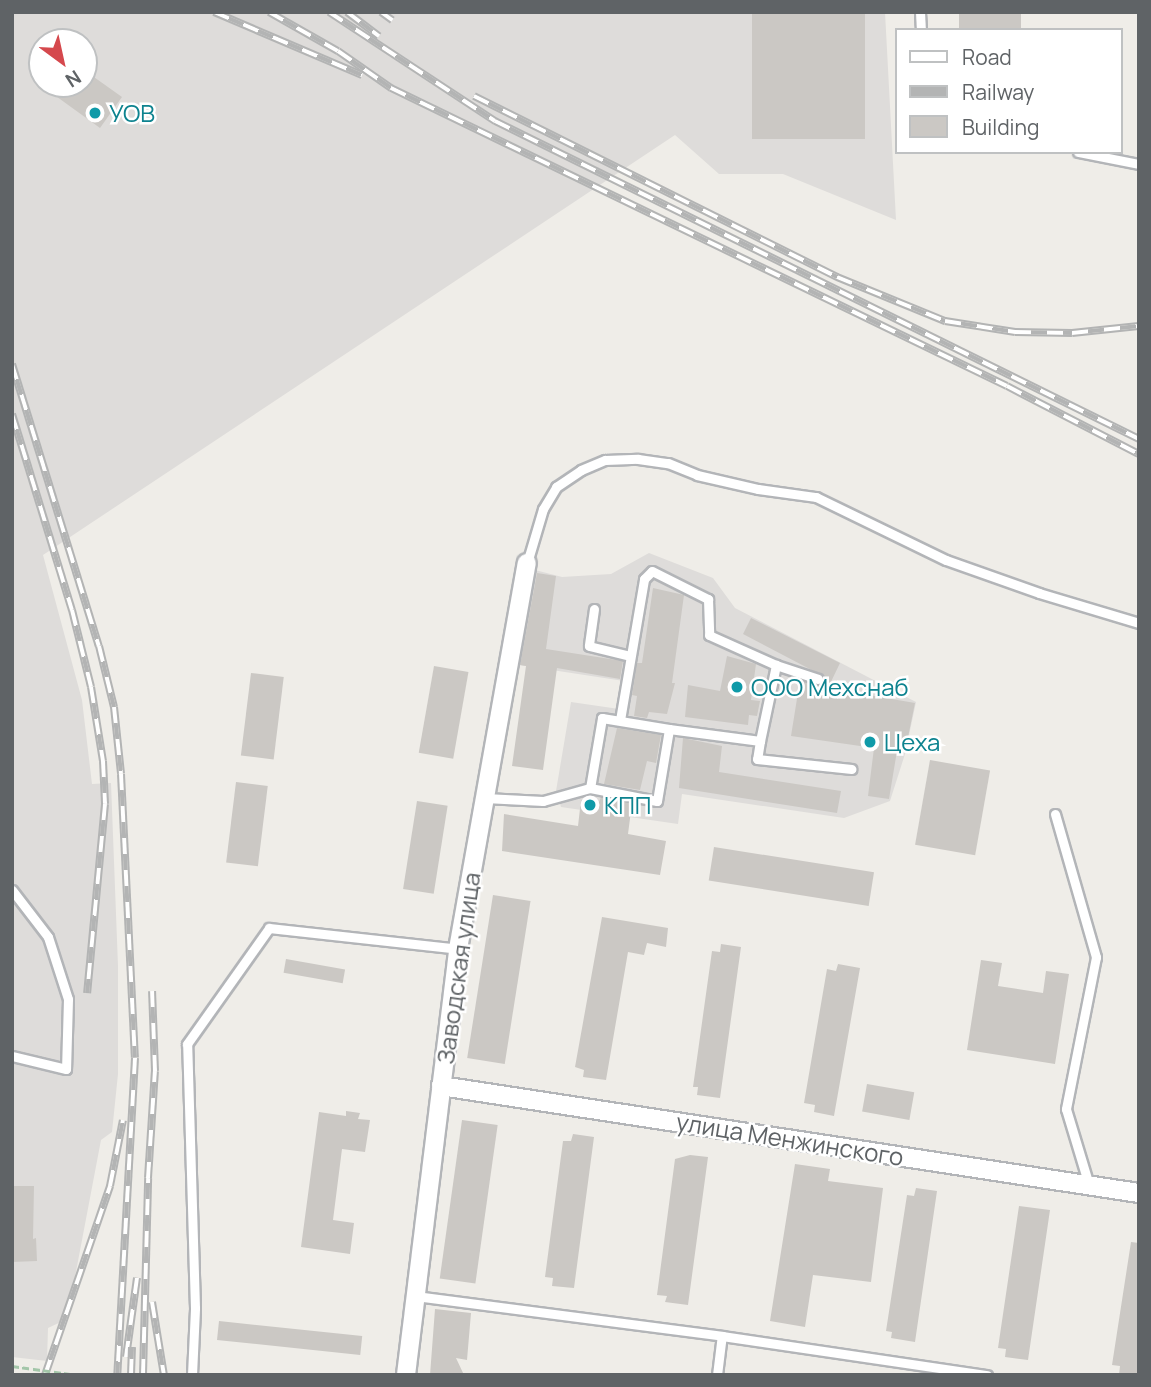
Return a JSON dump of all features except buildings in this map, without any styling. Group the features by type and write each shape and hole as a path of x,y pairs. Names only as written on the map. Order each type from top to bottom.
{"street":[{"name":"Заводская улица","path":"406,1375 458,949 527,564"},
{"name":"улица Менжинского","path":"441,1086 1139,1193"}],"lane":[{"path":"1088,154 1139,164"},
{"path":"527,564 543,509 556,487 581,470 605,460 638,459 668,463 697,475 758,489 816,497 946,560 1039,593 1139,623"},
{"path":"620,720 644,579 652,571 708,599 709,635 776,665 818,679"},
{"path":"594,609 589,646 630,656"},
{"path":"776,665 757,759 851,769"},
{"path":"590,788 602,718 760,741"},
{"path":"485,798 543,801 590,788 657,800 669,729"},
{"path":"1055,814 1096,957 1066,1110 1089,1185"},
{"path":"12,890 48,937 68,999 66,1069 12,1056"},
{"path":"192,1375 195,1308 187,1044 269,928 458,949"},
{"path":"416,1296 722,1336 987,1375"},
{"path":"717,1375 722,1336"}],"path":[{"path":"12,1366 77,1375"}],"shaded area":[{"path":"12,12 885,12 896,220 783,174 719,174 675,135 43,555 82,700 92,784 111,783 118,966 118,1074 112,1132 101,1140 67,1319 48,1328 47,1361 12,1357"},
{"path":"649,553 713,578 735,608 916,702 905,754 890,801 844,818 682,794 678,824 561,807 556,791 571,702 619,709 624,681 519,665 535,570 562,577 611,574"}],"railway":[{"path":"214,12 362,75"},
{"path":"269,12 338,51 391,88 1007,386 1139,454"},
{"path":"329,12 495,121 1139,439"},
{"path":"347,12 379,36"},
{"path":"381,12 392,20"},
{"path":"474,96 837,277 945,321 1015,332 1072,333 1139,326"},
{"path":"12,364 99,646 114,707 121,774 135,1058 117,1375"},
{"path":"12,414 72,610 91,687 103,761 105,804 87,993"},
{"path":"143,1375 148,1178 155,1071 152,991"},
{"path":"45,1375 110,1186 123,1120"},
{"path":"126,1357 137,1278"},
{"path":"152,1302 164,1375"},
{"path":"131,1375 132,1347"}],"place":[{"name":"УОВ","path":"95,113"},
{"name":"ООО Мехснаб","path":"737,687"},
{"name":"Цеха","path":"870,742"},
{"name":"КПП","path":"590,805"}]}
